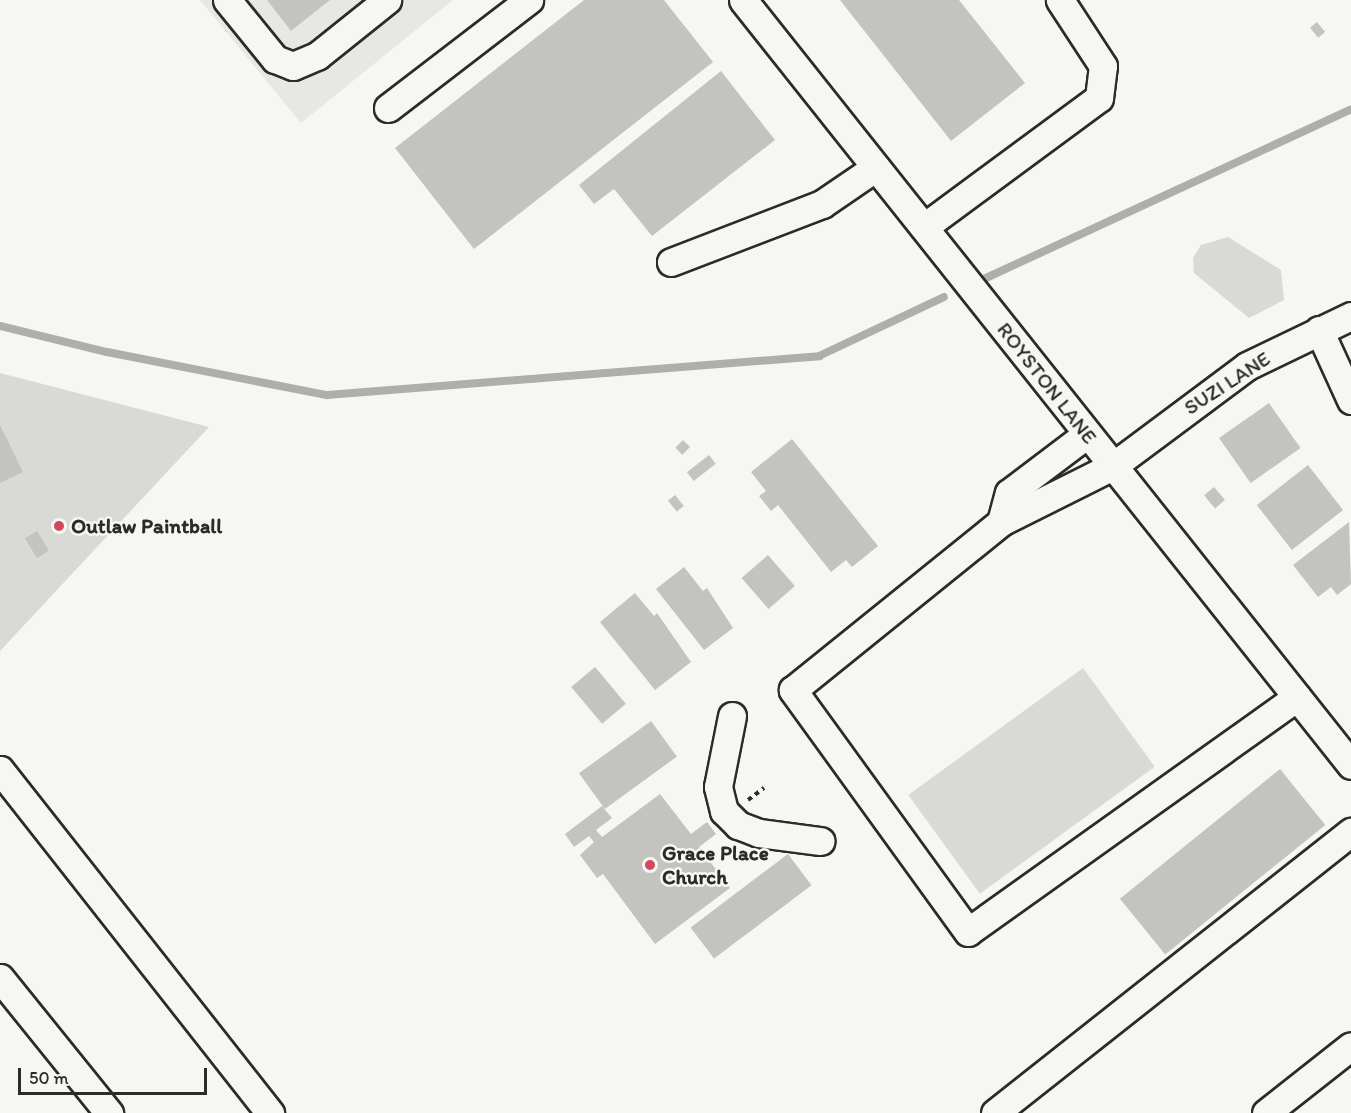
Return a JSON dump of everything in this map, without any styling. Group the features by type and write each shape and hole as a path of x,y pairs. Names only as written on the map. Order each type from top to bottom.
{"street":[{"path":"227,0 275,59 293,66 317,56 387,0"},
{"path":"388,108 529,0"},
{"name":"ROYSTON LANE","path":"743,0 1351,765"},
{"path":"924,228 1099,98 1103,66 1060,0"},
{"path":"671,262 822,204 876,167"},
{"name":"SUZI LANE","path":"1297,697 968,932 793,690 1000,522 1113,466 1247,366 1351,316"},
{"path":"1319,330 1351,400"},
{"path":"1000,522 1009,493 1087,434"},
{"path":"732,716 718,787 724,811 738,825 759,833 820,842"},
{"path":"0,770 270,1113"},
{"path":"995,1113 1351,832"},
{"path":"0,978 109,1113"},
{"path":"1266,1113 1351,1046"}],"path":[{"path":"741,806 764,788"}],"shaded area":[{"path":"200,0 453,0 301,123"},
{"path":"1228,237 1281,270 1284,300 1249,318 1194,273 1193,258 1201,245"},
{"name":"Outlaw Paintball","path":"0,373 209,427 0,651"},
{"path":"1083,668 1155,767 980,894 908,795"}],"building":[{"path":"267,0 330,0 291,31"},
{"path":"584,0 664,0 713,62 474,249 395,148"},
{"path":"840,0 959,0 1025,83 951,141"},
{"path":"1317,22 1325,32 1318,38 1310,28"},
{"path":"721,71 775,140 652,236 614,189 594,204 579,185"},
{"path":"1269,403 1301,448 1251,483 1219,438"},
{"path":"0,425 23,472 0,483"},
{"path":"792,439 878,546 852,567 846,560 831,572 778,505 771,511 759,496 766,491 751,472"},
{"path":"683,440 690,447 682,455 675,448"},
{"path":"709,455 716,464 694,481 687,472"},
{"path":"1308,465 1343,510 1292,550 1257,505"},
{"path":"1214,487 1225,500 1215,508 1204,495"},
{"path":"675,495 684,506 677,512 668,501"},
{"path":"1349,522 1351,584 1337,595 1331,587 1318,597 1293,565"},
{"path":"37,531 49,551 37,558 25,538"},
{"path":"768,555 795,586 768,609 742,578"},
{"path":"684,567 703,591 707,588 733,628 704,650 656,589"},
{"path":"635,593 654,616 657,613 691,662 655,690 600,622"},
{"path":"595,667 626,704 602,724 571,687"},
{"path":"651,721 677,757 605,809 579,773"},
{"path":"1280,769 1325,825 1165,955 1120,899"},
{"name":"Grace Place Church","path":"660,794 691,834 707,822 716,834 699,847 730,888 655,944 603,874 597,878 580,855 594,842 589,836 574,847 565,834 602,806 612,818 596,830 602,837"},
{"path":"788,854 811,885 714,959 691,927"}],"waterway":[{"path":"986,278 1351,109"},
{"path":"0,326 107,352 327,395 819,356 944,297"}],"place":[{"name":"Outlaw Paintball","path":"59,526"},
{"name":"Grace Place Church","path":"650,865"}]}
